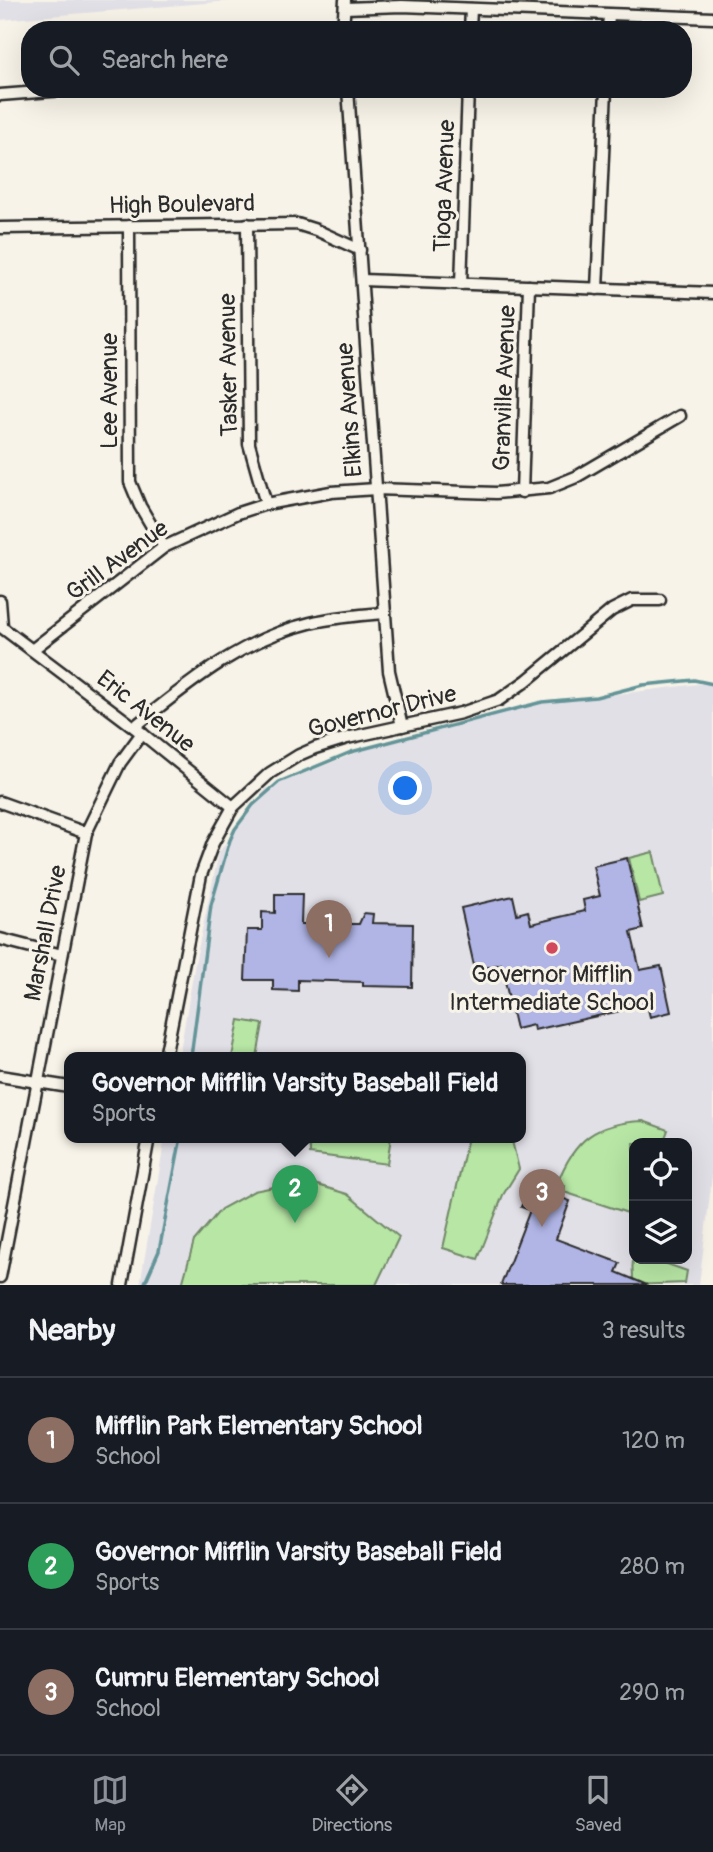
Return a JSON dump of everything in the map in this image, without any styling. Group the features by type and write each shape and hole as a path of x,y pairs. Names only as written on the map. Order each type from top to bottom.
{"street":[{"path":"345,4 713,19"},
{"path":"470,21 471,9"},
{"path":"608,15 608,21"},
{"path":"0,95 21,93"},
{"name":"Elkins Avenue","path":"349,98 389,671 402,726"},
{"name":"Tioga Avenue","path":"461,284 468,98"},
{"path":"597,289 606,98"},
{"name":"Tasker Avenue","path":"247,224 249,444 266,504"},
{"name":"High Boulevard","path":"0,228 297,224 359,250"},
{"name":"Lee Avenue","path":"129,226 130,482 140,506 164,547"},
{"path":"362,280 713,293"},
{"name":"Granville Avenue","path":"522,492 529,286"},
{"name":"Grill Avenue","path":"32,650 164,547 219,521 266,504 331,492 376,489 496,493 549,488 563,484 680,416"},
{"name":"Governor Drive","path":"166,1052 201,875 213,843 233,807 270,773 299,755 347,738 461,713 499,700 612,610 632,600 660,600"},
{"path":"0,601 1,626 32,650"},
{"name":"Marshall Drive","path":"0,1277 86,833 138,730 206,671 226,657 262,639 312,622 385,613"},
{"name":"Eric Avenue","path":"32,650 138,730 233,807"},
{"path":"0,802 86,833"},
{"path":"0,939 62,955"},
{"path":"0,1076 64,1086"},
{"path":"122,1285 148,1143"}],"shaded area":[{"path":"0,0 242,0 0,20"},
{"path":"706,683 713,687 713,1169 699,1285 140,1285 164,1143 526,1143 526,1052 180,1052 195,963 219,852 266,789 375,745 530,705"}],"green space":[{"path":"653,852 663,896 639,902 629,858"},
{"path":"239,1020 263,1024 258,1052 233,1052"},
{"path":"643,1121 668,1130 665,1138 629,1138 629,1213 564,1192 565,1186 557,1184 579,1145 600,1130 627,1122"},
{"path":"303,1143 390,1143 387,1164 310,1154 310,1148 302,1147"},
{"path":"467,1143 512,1143 519,1169 503,1195 478,1259 443,1248"},
{"path":"311,1183 347,1194 399,1237 376,1285 182,1285 194,1241 221,1209 254,1191"},
{"path":"632,1264 667,1264 687,1271 685,1283 632,1285"}],"building":[{"name":"Governor Mifflin Intermediate School","path":"627,858 643,929 631,932 640,970 661,966 671,1012 650,1017 647,1005 534,1030 533,1025 516,1029 501,964 475,970 461,908 513,896 517,914 528,911 531,924 585,911 583,900 600,896 593,866"},
{"path":"275,894 302,894 301,924 359,924 364,913 373,914 372,923 413,924 412,987 298,980 298,991 273,990 273,980 245,980 247,930 262,930 262,912 275,913"},
{"path":"530,1186 570,1201 556,1239 620,1263 616,1272 647,1285 501,1285 530,1210 521,1207"}],"waterway":[{"path":"192,1052 211,905 230,840 253,805 279,782 351,752 542,702 596,697 643,685 694,680 713,684"},
{"path":"144,1285 159,1251 180,1143"}],"place":[{"name":"Governor Mifflin Intermediate School","path":"552,948"},
{"name":"Mifflin Park Elementary School","path":"329,958"},
{"name":"Governor Mifflin Varsity Baseball Field","path":"295,1223"},
{"name":"Cumru Elementary School","path":"542,1227"}]}
